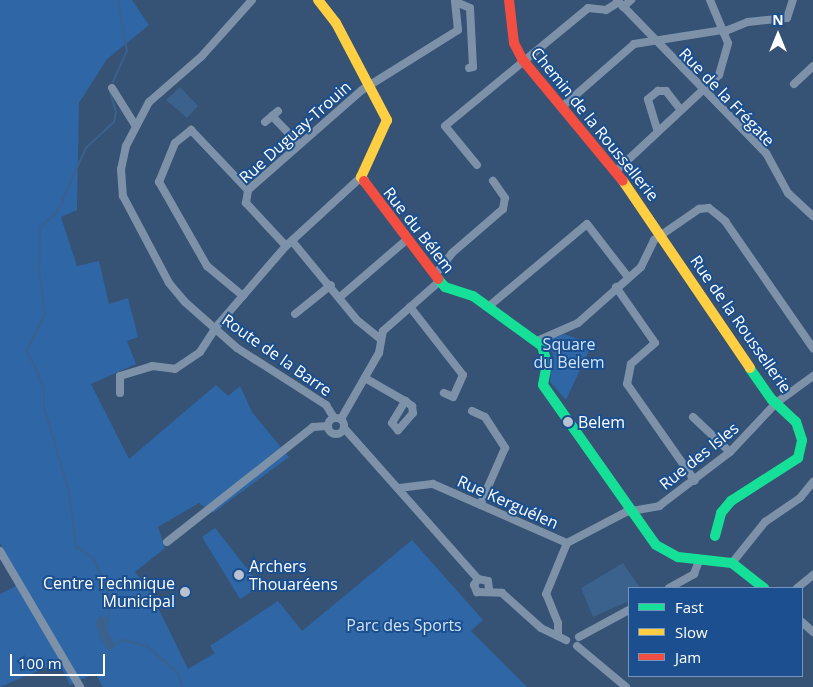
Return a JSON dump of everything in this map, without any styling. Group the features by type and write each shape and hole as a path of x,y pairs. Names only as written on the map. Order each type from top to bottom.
{"street":[{"name":"Route de la Barre","path":"252,0 202,56 158,91 135,125 121,169 123,196 169,283 214,329 326,405 338,419"},
{"path":"120,393 120,376 152,366 175,369 200,352 214,329 289,244 361,177 387,120 336,23 318,0"},
{"name":"Chemin de la Roussellerie","path":"509,0 514,43 522,60 563,106 616,172 662,234"},
{"path":"477,165 445,126 522,60 588,8 606,10 630,0"},
{"path":"616,172 657,129 704,91 726,60 728,43 710,0"},
{"path":"563,106 634,44 723,31 748,22 787,18 793,0"},
{"path":"455,1 470,8 469,68"},
{"name":"Rue Duguay-Trouin","path":"289,244 246,203 248,190 299,144 369,86 458,30 455,1"},
{"name":"Rue de la Frégate","path":"620,3 653,40 766,154 788,193 813,216"},
{"path":"794,84 813,66"},
{"path":"112,88 135,125"},
{"path":"657,129 648,110 653,95 666,91 680,109"},
{"path":"264,122 275,114 299,144"},
{"path":"243,296 207,266 159,182 175,143 191,130 248,190"},
{"name":"Rue du Bélem","path":"361,177 406,241 450,291 469,294 537,341"},
{"path":"379,338 438,278 452,253 503,209 504,198 493,181"},
{"path":"763,587 732,563 700,561 667,554 630,512 544,385 546,358 537,341 578,323 616,287 641,267 662,234 699,209 717,212 813,348"},
{"path":"488,307 587,224 628,277"},
{"name":"Rue de la Roussellerie","path":"662,234 776,403 796,422 802,440 798,458 731,502 721,513 715,536"},
{"path":"340,297 406,241"},
{"path":"167,542 313,427 328,426 338,419 379,354 379,338 331,285 289,244"},
{"path":"295,314 331,285"},
{"path":"616,287 655,343 631,364 626,384 696,481"},
{"path":"410,307 463,375 453,397 444,393"},
{"name":"Rue des Isles","path":"630,512 659,506 696,481 730,452 776,403 813,376"},
{"path":"365,378 405,401"},
{"path":"472,411 485,417 505,448 480,505"},
{"path":"693,417 730,452"},
{"path":"338,419 478,579 486,580 489,589"},
{"path":"328,426 336,434 344,428"},
{"path":"732,563 766,522 800,498 813,482"},
{"name":"Rue Kerguélen","path":"399,488 433,484 567,543 630,512"},
{"path":"558,636 558,623 546,594 567,543"},
{"path":"0,551 80,687"},
{"path":"671,587 694,574 700,561"},
{"path":"798,587 813,574"},
{"path":"478,579 476,591 489,589 502,593 532,622 566,640 569,647 577,646 626,687"},
{"path":"577,646 579,638 628,611"},
{"path":"803,623 813,632"},
{"path":"566,640 570,635 579,638"}],"green space":[{"name":"Parc des Sports","path":"0,0 132,0 149,25 107,59 79,103 77,210 61,217 77,266 99,261 109,304 128,298 138,337 127,341 136,364 91,384 129,459 216,385 228,396 240,386 252,412 289,457 213,513 199,503 158,527 165,548 135,572 149,589 188,669 215,653 210,646 278,601 302,631 412,540 483,620 471,631 527,687 103,687 95,673 70,685 59,662 0,687 0,594 22,583 0,543"},
{"name":"Square du Belem","path":"564,334 592,344 566,400 550,382 553,355 547,340"},
{"name":"Archers Thouaréens","path":"215,528 261,586 240,599 202,537"}],"shaded area":[{"path":"180,87 198,106 187,118 166,100"},
{"path":"623,563 639,587 628,587 628,601 593,617 581,588"},
{"path":"99,616 109,619 107,629 115,646 110,651 102,642 96,624"}],"waterway":[{"path":"113,82 127,51 118,0"},
{"path":"107,619 112,600 94,559 76,546 69,492 44,407 44,388 27,350 45,315 39,270 40,227 57,212 86,148 114,122 116,112 110,92"},
{"path":"112,646 124,640 147,646 178,673 182,687"}],"traffic: fast":[{"path":"438,279 445,287 473,296 542,346 547,364 543,385 656,545 678,557 732,563 763,587"},
{"path":"715,536 721,513 731,501 798,458 802,440 796,422 772,400 750,368"}],"traffic: slow":[{"path":"318,0 336,23 387,120 361,177 364,181"},
{"path":"623,181 750,368"}],"traffic: jam":[{"path":"509,0 514,43 522,59 623,181"},
{"path":"364,181 438,279"}],"place":[{"name":"Belem","path":"568,422"},
{"name":"Archers Thouaréens","path":"239,575"},
{"name":"Centre Technique Municipal","path":"185,592"}]}
